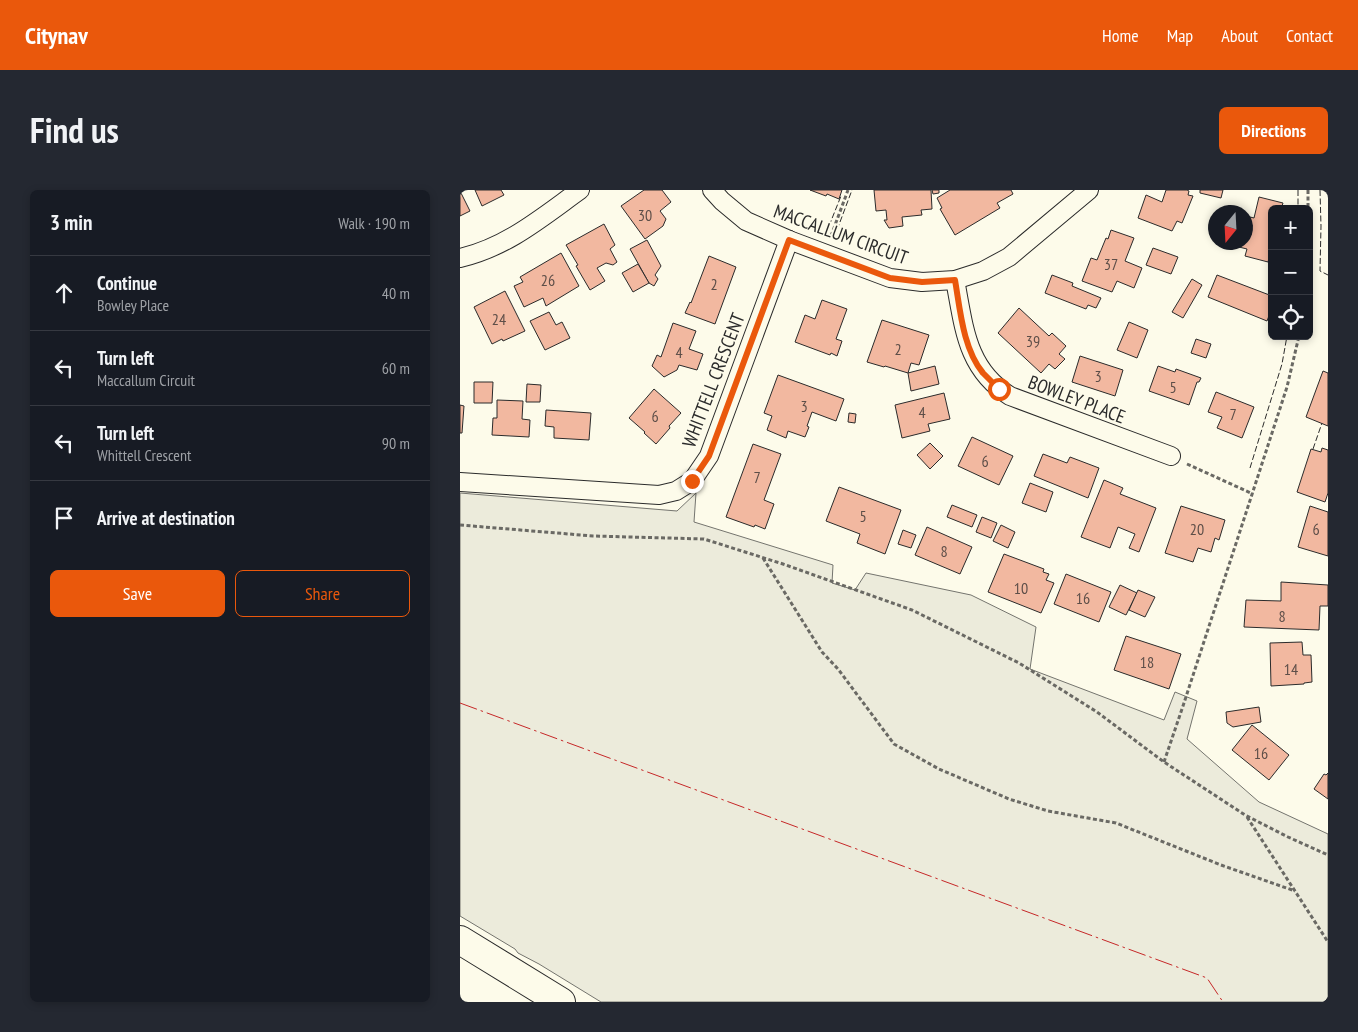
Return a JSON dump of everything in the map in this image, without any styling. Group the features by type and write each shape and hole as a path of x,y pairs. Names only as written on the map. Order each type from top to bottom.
{"main road":[{"path":"460,940 561,1002"}],"street":[{"path":"460,258 474,255 520,233 580,190"},
{"name":"MACCALLUM CIRCUIT","path":"712,190 746,221 789,240 890,278 922,282 955,280 983,272 1009,257 1089,190"},
{"name":"WHITTELL CRESCENT","path":"460,482 659,495 676,491 692,481 709,456 789,240"},
{"name":"BOWLEY PLACE","path":"955,280 969,348 982,371 999,389 1010,396 1171,456"}],"path":[{"path":"825,254 848,190"},
{"path":"1308,190 1308,205"},
{"path":"1164,762 1184,706 1287,387 1298,340"},
{"path":"1171,456 1253,494"},
{"path":"460,525 593,536 704,538 912,610 1019,664 1096,712 1164,762 1245,815 1328,855"},
{"path":"762,557 822,652 838,670 894,744 939,769 1009,799 1048,811 1116,823 1221,865 1295,891"},
{"path":"1245,815 1328,942"}],"shaded area":[{"path":"460,493 677,511 696,493 694,522 833,565 832,583 855,590 866,573 971,595 1036,627 1030,669 1164,720 1175,692 1197,701 1187,739 1259,802 1328,834 1328,1002 601,1002 460,916"}],"building":[{"path":"475,190 501,190 504,195 482,206"},
{"path":"644,190 662,190 671,202 660,211 666,219 663,226 645,239 621,206"},
{"path":"810,190 842,190 839,199"},
{"path":"874,190 931,190 932,209 921,210 922,215 902,217 903,226 889,228 884,220 887,220 886,210 876,211"},
{"path":"932,190 939,190 939,193 933,194"},
{"path":"950,190 1011,190 1013,194 997,203 1000,208 955,235 940,209 942,208 937,198"},
{"path":"1166,190 1187,190 1189,191 1188,195 1193,196 1182,223 1177,221 1172,231 1138,218 1146,195 1162,202"},
{"path":"1200,190 1223,190 1221,198 1200,193"},
{"path":"460,191 470,211 460,216"},
{"path":"1259,197 1283,203 1282,205 1268,205 1268,262 1245,256 1247,250 1253,250 1254,218"},
{"path":"604,224 615,245 610,249 617,262 613,265 606,263 597,268 605,281 590,290 566,245"},
{"path":"1111,230 1134,238 1125,261 1142,268 1134,288 1117,281 1112,292 1082,281 1091,258 1097,260"},
{"path":"647,240 661,266 655,275 658,279 654,286 649,283 630,249"},
{"path":"1153,248 1178,257 1171,274 1146,265"},
{"path":"561,253 579,286 546,306 543,298 524,307 514,286 523,282 520,277"},
{"path":"709,256 736,267 715,324 685,313 691,303"},
{"path":"638,264 649,283 633,292 622,273"},
{"path":"1052,275 1073,283 1072,286 1101,298 1096,308 1088,305 1086,309 1045,293"},
{"path":"1217,275 1268,294 1268,318 1267,321 1208,297"},
{"path":"1192,279 1202,285 1183,318 1172,312"},
{"path":"505,291 525,331 492,344 474,307"},
{"path":"822,300 847,309 836,339 842,341 837,356 795,342 805,315 815,319"},
{"path":"1019,308 1049,336 1052,333 1066,346 1059,354 1065,359 1055,369 1049,364 1041,373 998,333"},
{"path":"549,312 556,325 562,322 570,338 545,350 530,321"},
{"path":"882,320 929,335 919,365 911,363 908,373 867,362"},
{"path":"1129,322 1148,330 1137,358 1117,350"},
{"path":"673,323 696,331 689,349 703,354 697,370 679,365 677,370 664,377 652,366 657,355 661,357"},
{"path":"1196,339 1211,344 1206,358 1191,353"},
{"path":"1080,356 1123,370 1115,396 1072,382"},
{"path":"935,366 939,384 911,391 908,373"},
{"path":"1158,366 1175,372 1176,369 1201,378 1197,382 1189,405 1149,391"},
{"path":"1323,371 1328,373 1328,426 1306,417"},
{"path":"778,375 844,399 836,421 812,412 805,437 788,431 786,438 767,430 772,416 764,413"},
{"path":"474,382 493,382 492,403 474,403"},
{"path":"527,384 541,385 540,402 526,402"},
{"path":"654,389 681,413 656,444 629,418"},
{"path":"1216,392 1254,407 1242,438 1217,428 1222,417 1208,412"},
{"path":"944,393 950,419 928,424 930,431 902,438 895,405"},
{"path":"497,400 523,401 522,419 530,420 529,437 492,435 493,418 497,418"},
{"path":"460,405 464,406 462,433 460,433"},
{"path":"546,410 591,413 589,440 554,438 554,427 545,426"},
{"path":"849,413 856,414 855,423 848,422"},
{"path":"972,437 1013,456 999,485 958,466"},
{"path":"930,443 943,456 930,469 917,455"},
{"path":"753,444 781,454 764,500 774,504 765,529 726,517"},
{"path":"1322,448 1328,450 1328,493 1325,502 1297,492 1311,449 1321,452"},
{"path":"1043,454 1067,463 1070,457 1099,468 1088,498 1034,476"},
{"path":"1104,480 1123,488 1120,494 1156,508 1139,552 1129,548 1135,534 1118,527 1110,548 1081,537"},
{"path":"1030,483 1053,492 1046,512 1022,503"},
{"path":"839,487 901,510 885,554 857,543 860,534 826,521"},
{"path":"952,505 977,515 972,527 947,517"},
{"path":"1181,506 1225,520 1219,540 1215,538 1211,552 1198,548 1193,562 1165,553"},
{"path":"1310,506 1328,512 1328,556 1298,547"},
{"path":"982,517 997,523 991,538 976,532"},
{"path":"1001,525 1015,532 1008,548 993,541"},
{"path":"927,527 972,547 960,574 915,555"},
{"path":"903,530 916,535 911,548 898,544"},
{"path":"1004,554 1044,569 1043,572 1049,574 1046,580 1054,583 1041,613 988,592"},
{"path":"1066,574 1111,592 1099,622 1054,604"},
{"path":"1281,582 1328,585 1328,606 1320,606 1319,630 1244,627 1246,600 1281,601"},
{"path":"1120,585 1137,593 1126,615 1109,607"},
{"path":"1138,590 1155,597 1145,617 1129,610"},
{"path":"1126,636 1181,654 1169,689 1114,670"},
{"path":"1302,642 1303,655 1311,655 1312,682 1271,686 1270,643"},
{"path":"1259,707 1261,722 1233,727 1227,723 1226,712"},
{"path":"1252,725 1289,755 1269,780 1232,750"},
{"path":"1328,773 1328,799 1314,789 1324,774"}],"fence":[{"path":"837,230 852,190"},
{"path":"1298,190 1298,205"},
{"path":"1320,190 1320,271 1328,275"},
{"path":"829,226 841,196"},
{"path":"1250,468 1282,364 1286,340"},
{"path":"1313,449 1322,423"}],"power":[{"path":"460,703 1207,978 1223,1002"}],"route":[{"path":"692,481 709,456 789,240 890,278 922,282 955,280 969,348 982,371 999,389"}]}
